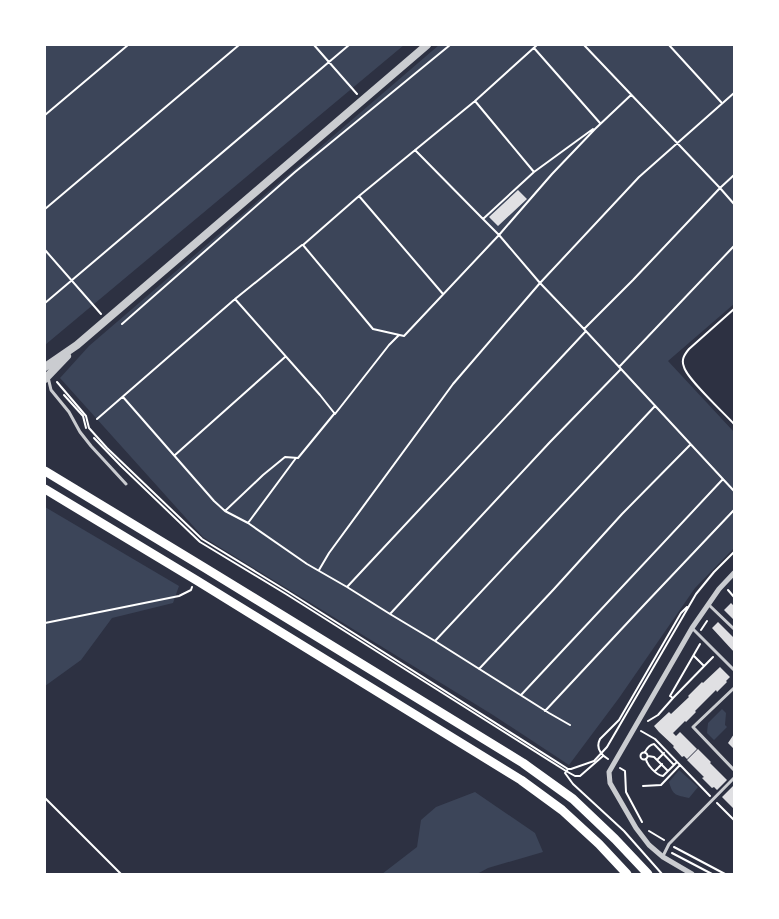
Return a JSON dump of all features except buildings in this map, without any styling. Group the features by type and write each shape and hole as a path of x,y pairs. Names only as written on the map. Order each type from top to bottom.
{"main road":[{"path":"45,472 523,763 573,799 648,874"},
{"path":"45,489 521,780 562,810 599,844 627,874"}],"street":[{"path":"46,377 77,345 427,45"},
{"path":"45,367 77,345"},
{"path":"692,874 663,857 648,845 612,786 609,775 610,770 692,628 708,604 734,573"}],"lane":[{"path":"46,377 51,390 69,412 80,432 126,484"},
{"path":"708,604 734,629"},
{"path":"692,628 734,670"},
{"path":"734,688 693,727 734,770"},
{"path":"663,857 669,844 734,778"}],"path":[{"path":"45,115 128,45"},
{"path":"45,209 239,45"},
{"path":"314,45 362,100"},
{"path":"45,303 349,45"},
{"path":"122,324 295,172 450,45"},
{"path":"97,419 235,299 475,101 537,45"},
{"path":"584,45 734,204"},
{"path":"669,45 722,103"},
{"path":"534,48 600,124"},
{"path":"319,570 329,553 454,384 540,283 639,177 734,93"},
{"path":"303,244 366,322 373,328 404,336 499,235 552,174 631,95"},
{"path":"475,101 534,172"},
{"path":"483,219 534,172 600,124"},
{"path":"415,150 499,235 540,283 734,491"},
{"path":"347,587 585,330 734,175"},
{"path":"359,196 442,294"},
{"path":"390,614 734,246"},
{"path":"45,250 106,320"},
{"path":"235,299 320,394 335,414"},
{"path":"734,309 684,354 683,362 686,374 734,424"},
{"path":"248,523 296,458 335,414 399,335"},
{"path":"175,455 286,357"},
{"path":"46,377 83,416 86,430 200,542 567,770"},
{"path":"57,382 86,416 89,428 107,448 202,539 296,596 575,776 580,776 602,755 689,606 707,580 734,552"},
{"path":"123,396 214,501 225,511 248,523 307,564 570,725"},
{"path":"435,641 655,406"},
{"path":"479,668 622,514 691,445"},
{"path":"225,511 285,457 296,458"},
{"path":"521,695 723,479"},
{"path":"546,711 734,510"},
{"path":"45,623 179,596 191,590 196,580"},
{"path":"728,590 734,597"},
{"path":"614,763 602,755 598,746 600,738 619,720 681,613 689,606"},
{"path":"673,698 670,696 700,645 699,635 713,609"},
{"path":"646,722 658,715 717,653"},
{"path":"694,656 704,666"},
{"path":"644,726 641,731 655,739 734,820"},
{"path":"646,759 642,759 640,756 647,748 654,744 674,765"},
{"path":"645,752 648,756 654,757 668,771"},
{"path":"657,760 664,754"},
{"path":"567,770 594,761 602,755"},
{"path":"648,756 646,763 659,775 663,776 677,762"},
{"path":"622,764 620,768 625,771 626,792 639,815 644,829 725,874"},
{"path":"655,771 662,764"},
{"path":"643,786 662,785 680,765"},
{"path":"567,770 565,774 573,784 624,832 662,874"},
{"path":"45,798 121,874"},
{"path":"666,849 712,874"}],"shaded area":[{"path":"45,45 404,45 45,345"},
{"path":"439,45 734,45 734,304 668,361 734,432 734,548 695,588 619,698 569,765 493,715 203,537 60,378 89,346"},
{"path":"45,507 179,586 173,603 112,618 81,660 45,686"},
{"path":"722,709 726,713 725,725 727,727 714,740 707,733 708,723"},
{"path":"679,770 698,787 689,798 676,794 670,787 669,782"},
{"path":"475,792 535,833 543,852 488,868 477,874 382,874 417,847 421,820 436,807"}]}
